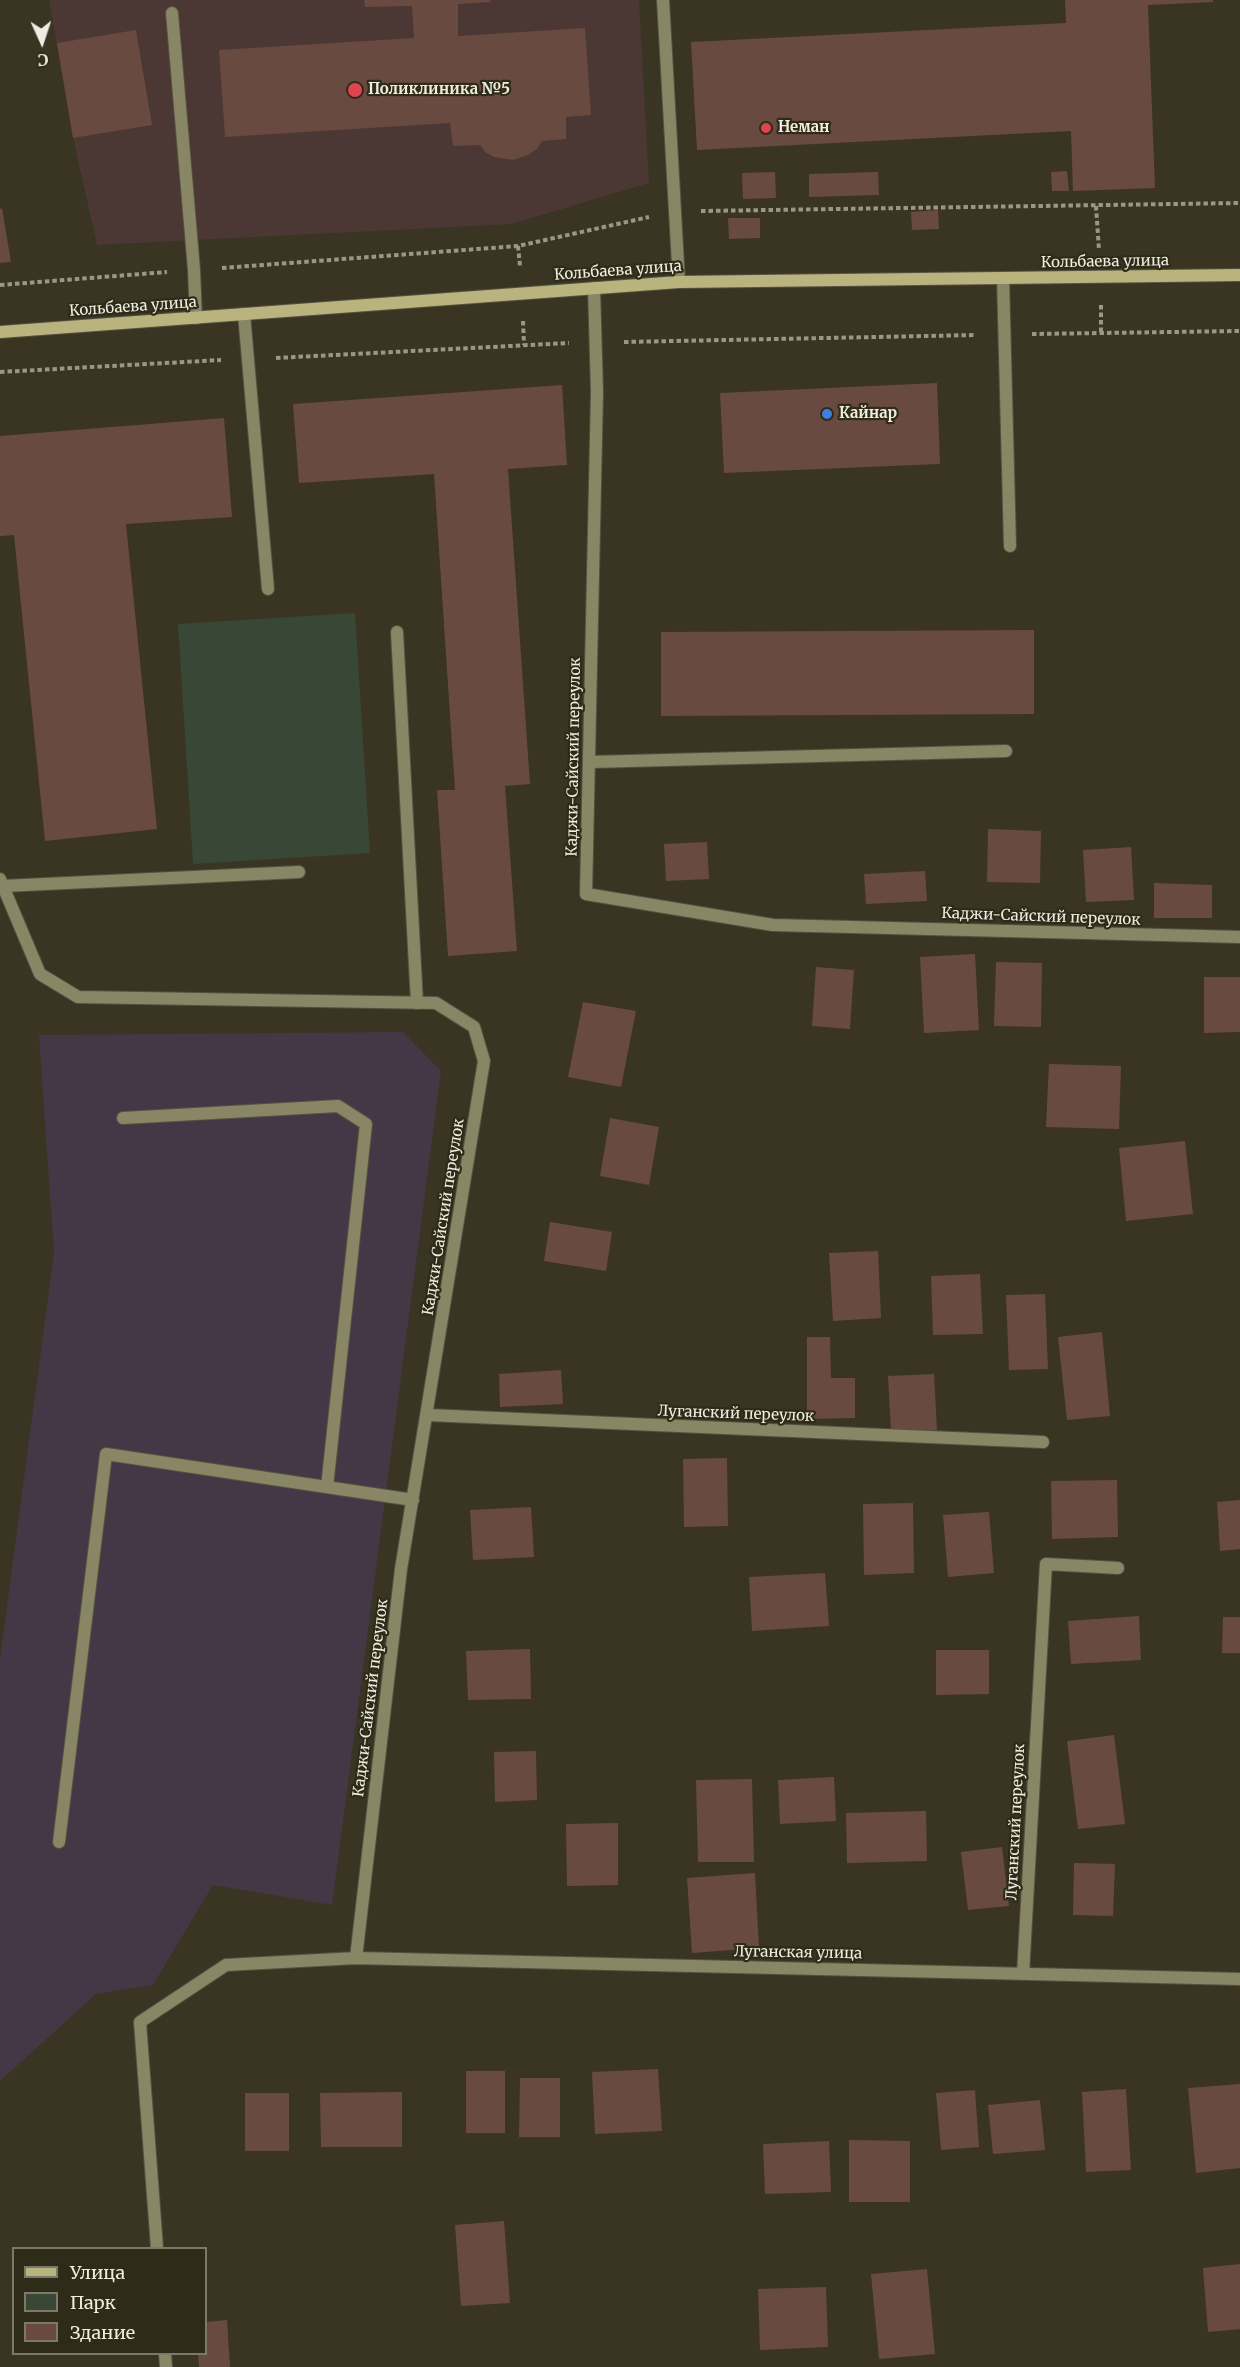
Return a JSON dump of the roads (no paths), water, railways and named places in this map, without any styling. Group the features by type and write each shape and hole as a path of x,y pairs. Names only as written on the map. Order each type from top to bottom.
{"main road":[{"name":"Кольбаева улица","path":"0,332 679,282 1240,275"}],"street":[{"path":"663,0 679,282"},
{"path":"172,13 196,318"},
{"path":"1003,278 1010,546"},
{"name":"Каджи-Сайский переулок","path":"594,288 597,392 586,894 773,925 1240,937"},
{"path":"243,314 268,589"},
{"path":"397,632 417,1003"},
{"path":"590,762 1006,751"},
{"path":"2,883 299,872"},
{"name":"Каджи-Сайский переулок","path":"2,883 40,974 78,997 436,1003 474,1027 484,1061 428,1415 401,1569 356,1958"},
{"path":"123,1118 338,1106 366,1124 327,1487"},
{"name":"Луганский переулок","path":"428,1415 1043,1442"},
{"path":"59,1842 106,1454 413,1500"},
{"name":"Луганский переулок","path":"1023,1974 1046,1564 1118,1568"},
{"name":"Луганская улица","path":"157,2247 140,2022 226,1965 356,1958 1240,1979"}],"place":[{"name":"Поликлиника №5","path":"355,90"},
{"name":"Неман","path":"766,128"},
{"name":"Кайнар","path":"827,414"}]}
